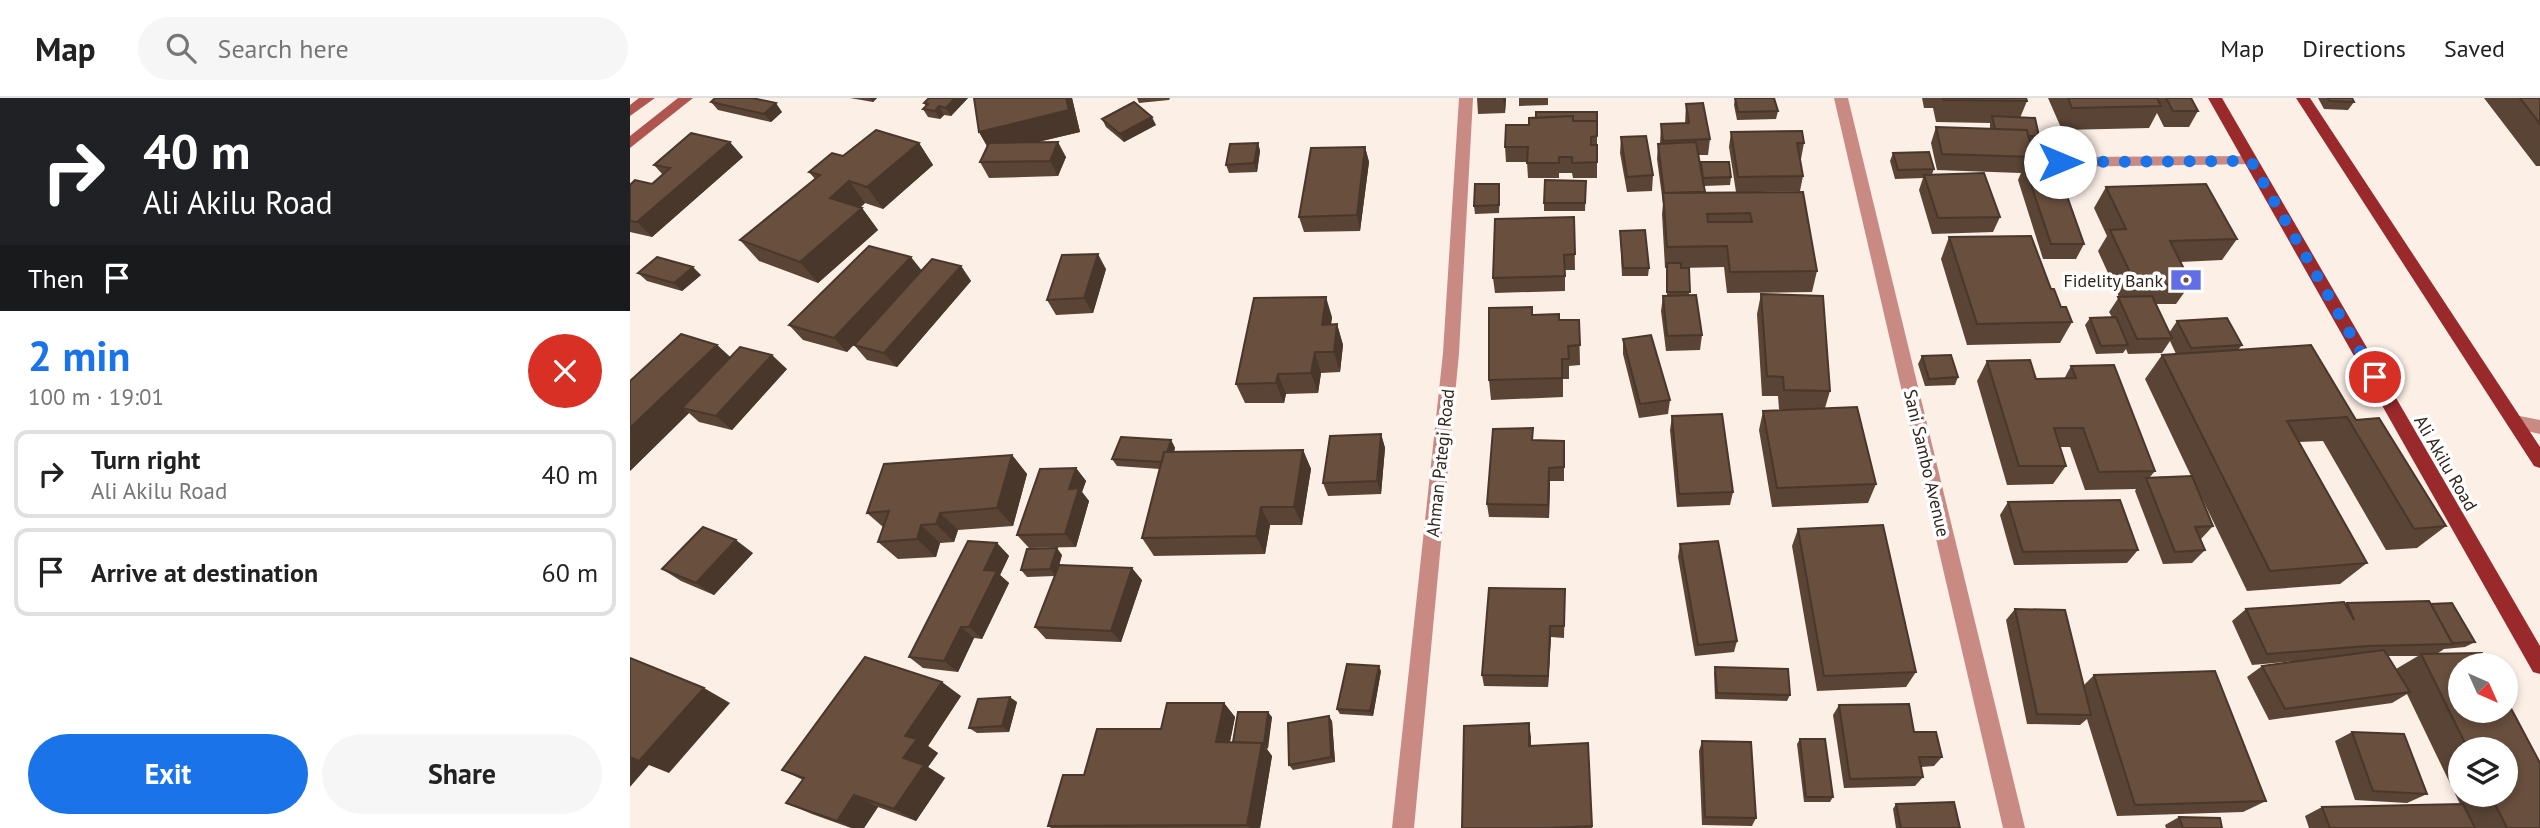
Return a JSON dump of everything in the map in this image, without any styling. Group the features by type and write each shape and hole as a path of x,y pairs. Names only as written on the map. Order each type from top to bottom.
{"main road":[{"path":"630,112 648,98"},
{"path":"630,143 686,98"},
{"name":"Ali Akilu Road","path":"2215,98 2540,666"},
{"path":"2303,98 2540,461"}],"street":[{"name":"Ahman Pategi Road","path":"1402,828 1451,353 1466,98"},
{"name":"Sani Sambo Avenue","path":"1841,98 2014,828"},
{"path":"2060,162 2251,161"},
{"path":"2515,422 2540,427"}],"building":[{"path":"715,98 752,98 776,103 764,114 711,102"},
{"path":"929,98 955,98 946,108 939,106 935,111 923,109"},
{"path":"974,98 1066,98 1069,110 979,132"},
{"path":"1735,98 1774,98 1778,111 1738,112"},
{"path":"1943,98 2026,98 2027,101 1944,100"},
{"path":"2068,98 2157,98 2161,106 2072,108"},
{"path":"2166,98 2191,98 2198,111 2173,111"},
{"path":"2328,98 2352,98 2354,102 2330,101"},
{"path":"2520,98 2540,98 2540,124"},
{"path":"1134,102 1152,117 1120,134 1102,119"},
{"path":"1703,103 1710,139 1663,141 1661,124 1689,123 1686,104"},
{"path":"1536,112 1597,112 1597,121 1573,121 1573,116 1536,118"},
{"path":"1573,116 1573,121 1597,121 1597,136 1591,137 1591,145 1597,145 1597,162 1572,163 1572,157 1559,157 1559,163 1527,163 1528,147 1505,147 1506,125 1529,125 1529,118"},
{"path":"1992,116 2035,118 2039,136 2028,136 2027,130 1995,129"},
{"path":"1936,127 2027,130 2034,157 1942,154"},
{"path":"876,130 919,143 867,187 849,181 830,198 862,208 800,262 740,240 820,175 809,172 832,153 843,156"},
{"path":"1802,131 1804,143 1797,143 1803,176 1738,177 1731,132"},
{"path":"691,133 730,142 637,222 630,221 630,185 635,180 652,184 670,168 654,165"},
{"path":"1646,136 1653,175 1627,177 1621,137"},
{"path":"1058,142 1050,161 980,162 989,143"},
{"path":"1696,142 1705,192 1664,193 1658,144"},
{"path":"1258,143 1254,163 1226,165 1230,144"},
{"path":"1365,147 1357,215 1299,217 1311,148"},
{"path":"1929,152 1934,169 1898,170 1893,153"},
{"path":"1701,162 1729,162 1731,177 1703,178"},
{"path":"2024,164 2056,165 2084,244 2051,244"},
{"path":"1984,173 2000,217 1938,218 1924,175"},
{"path":"1545,180 1586,181 1585,203 1544,203"},
{"path":"1475,184 1499,184 1499,205 1474,206"},
{"path":"2206,184 2237,239 2170,241 2191,283 2136,285 2110,230 2126,229 2106,187"},
{"path":"1803,192 1817,271 1730,272 1727,246 1667,247 1663,193","holes":["1750,213 1752,222 1708,222 1707,214"]},
{"path":"1574,217 1575,254 1564,255 1565,276 1493,278 1495,219"},
{"path":"1645,230 1649,268 1623,268 1620,231"},
{"path":"2031,236 2051,289 2054,289 2061,307 2066,307 2072,322 1977,324 1949,237"},
{"path":"869,246 911,257 834,338 789,325"},
{"path":"1098,254 1084,298 1047,300 1062,255"},
{"path":"657,257 693,267 674,283 638,273"},
{"path":"932,259 961,266 884,353 854,345"},
{"path":"1667,263 1681,263 1681,268 1689,268 1690,292 1667,292"},
{"path":"1761,294 1823,296 1830,391 1784,390 1783,377 1767,376"},
{"path":"1696,295 1702,335 1667,336 1663,296"},
{"path":"2152,296 2172,338 2137,339 2118,297"},
{"path":"1326,297 1322,325 1337,324 1334,352 1315,352 1311,373 1278,374 1276,383 1236,384 1254,298"},
{"path":"1532,307 1532,315 1559,314 1559,320 1579,320 1580,345 1568,346 1569,359 1562,359 1562,378 1489,380 1489,308"},
{"path":"2116,317 2128,345 2101,346 2090,318"},
{"path":"2227,318 2242,345 2191,348 2177,321"},
{"path":"681,334 717,345 630,428 630,381"},
{"path":"1651,335 1670,400 1640,404 1623,339"},
{"path":"2311,345 2356,420 2379,418 2446,526 2414,529 2347,417 2287,421 2367,563 2270,571 2162,355"},
{"path":"740,347 772,355 716,416 682,408"},
{"path":"1951,355 1958,377 1929,379 1922,356"},
{"path":"2030,360 2036,379 2076,378 2071,366 2114,365 2155,471 2099,472 2083,428 2054,428 2066,466 2019,466 1987,361"},
{"path":"1857,407 1876,484 1777,488 1763,411"},
{"path":"1722,414 1733,492 1679,494 1672,416"},
{"path":"1533,428 1532,440 1564,441 1564,467 1549,468 1548,505 1487,504 1493,429"},
{"path":"1381,434 1377,481 1323,483 1330,436"},
{"path":"1121,437 1171,440 1162,462 1112,459"},
{"path":"1303,450 1294,507 1261,507 1256,536 1142,538 1164,452"},
{"path":"1012,455 997,508 940,513 936,524 921,525 917,539 878,542 889,511 867,513 884,464"},
{"path":"1076,468 1069,489 1079,488 1065,534 1017,535 1040,469"},
{"path":"2192,476 2213,526 2195,527 2205,550 2175,552 2146,478"},
{"path":"2120,500 2138,550 2023,552 2008,502"},
{"path":"1883,525 1916,672 1824,676 1798,529"},
{"path":"703,527 736,540 696,583 662,569"},
{"path":"968,541 997,543 984,570 997,571 969,627 961,627 944,661 909,657"},
{"path":"1718,541 1737,641 1698,645 1680,544"},
{"path":"1057,548 1050,569 1021,570 1027,549"},
{"path":"1059,565 1132,568 1111,631 1035,627"},
{"path":"1489,588 1565,589 1564,626 1550,626 1548,676 1482,675"},
{"path":"2429,601 2453,644 2367,646 2267,654 2246,609 2344,602 2354,620 2347,603"},
{"path":"2452,603 2475,642 2452,643 2431,604"},
{"path":"2015,609 2065,610 2091,715 2037,714"},
{"path":"2384,650 2410,692 2285,709 2262,666"},
{"path":"2421,654 2448,654 2448,709"},
{"path":"865,657 942,682 905,736 917,739 903,758 924,765 894,809 854,795 837,821 786,803 804,778 782,770"},
{"path":"630,658 704,688 639,761 630,757"},
{"path":"1347,664 1379,666 1370,711 1337,709"},
{"path":"1715,667 1788,669 1790,695 1717,693"},
{"path":"2215,671 2266,801 2135,805 2094,675"},
{"path":"1010,697 1002,726 969,728 978,699"},
{"path":"1167,703 1224,703 1216,742 1262,743 1247,825 1048,826 1063,775 1084,775 1097,729 1161,729"},
{"path":"1909,704 1914,732 1936,732 1942,757 1919,757 1923,777 1850,779 1839,705"},
{"path":"1238,712 1268,712 1264,744 1233,742"},
{"path":"1329,716 1331,757 1289,765 1288,723"},
{"path":"2518,722 2540,763 2540,828 2507,828 2496,807 2518,807 2518,737 2462,737 2455,723"},
{"path":"1529,723 1529,746 1588,743 1592,826 1462,828 1464,726"},
{"path":"2352,732 2404,734 2427,794 2373,791"},
{"path":"1800,739 1825,739 1833,797 1806,797"},
{"path":"1702,741 1751,742 1756,818 1705,817"},
{"path":"1954,802 1960,828 1901,828 1896,804"},
{"path":"2448,804 2448,807 2464,807 2475,828 2330,828 2322,807"},
{"path":"2179,817 2220,818 2222,828 2183,828"}],"place":[{"name":"Fidelity Bank","path":"2186,280"}],"route":[{"path":"2060,162 2251,161 2375,377"}]}
